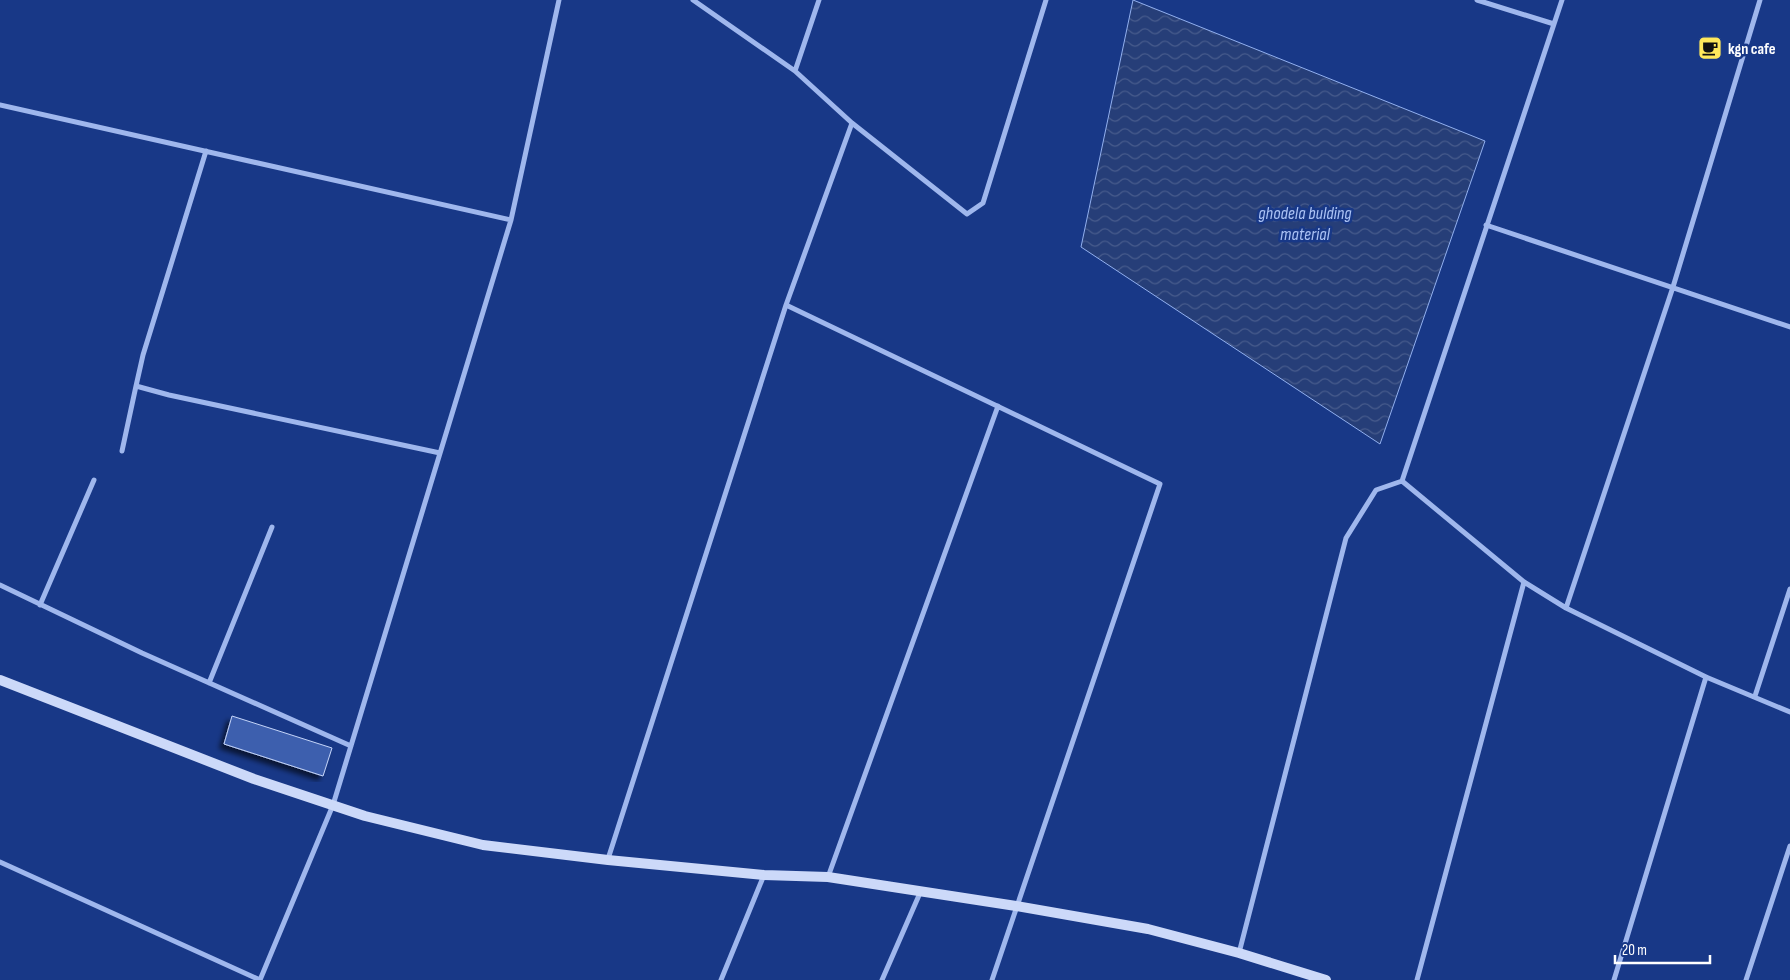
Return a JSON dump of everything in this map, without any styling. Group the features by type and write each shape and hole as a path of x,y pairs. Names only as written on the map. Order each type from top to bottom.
{"street":[{"path":"0,862 260,980 333,805 511,220 559,0"},
{"path":"693,0 795,71 852,123 967,214 983,203 1046,0"},
{"path":"795,71 819,0"},
{"path":"1478,0 1554,24"},
{"path":"1402,481 1562,0"},
{"path":"1566,608 1672,286 1760,0"},
{"path":"0,104 511,220"},
{"path":"608,860 786,305 852,123"},
{"path":"122,451 143,355 206,151"},
{"path":"1486,225 1672,286 1790,328"},
{"path":"786,305 1160,484 992,980"},
{"path":"136,386 169,396 440,453"},
{"path":"828,877 998,406"},
{"path":"40,605 94,480"},
{"path":"1402,481 1524,582 1566,608 1706,677 1756,696 1790,712"},
{"path":"1239,953 1346,538 1376,490 1402,481"},
{"path":"209,683 272,527"},
{"path":"1416,980 1524,582"},
{"path":"0,585 209,683 351,746"},
{"path":"1756,696 1790,589"},
{"path":"1614,980 1706,677"},
{"path":"0,680 254,779 364,816 483,845 608,860 764,875 828,877 920,893 1016,906 1148,929 1239,953 1326,980"},
{"path":"1746,980 1790,846"},
{"path":"721,980 764,875"},
{"path":"882,980 920,893"}],"water":[{"name":"ghodela bulding material","path":"1133,0 1485,141 1380,444 1081,247"}],"building":[{"path":"232,716 332,748 323,776 224,744"}],"place":[{"name":"kgn cafe","path":"1710,48"}]}
